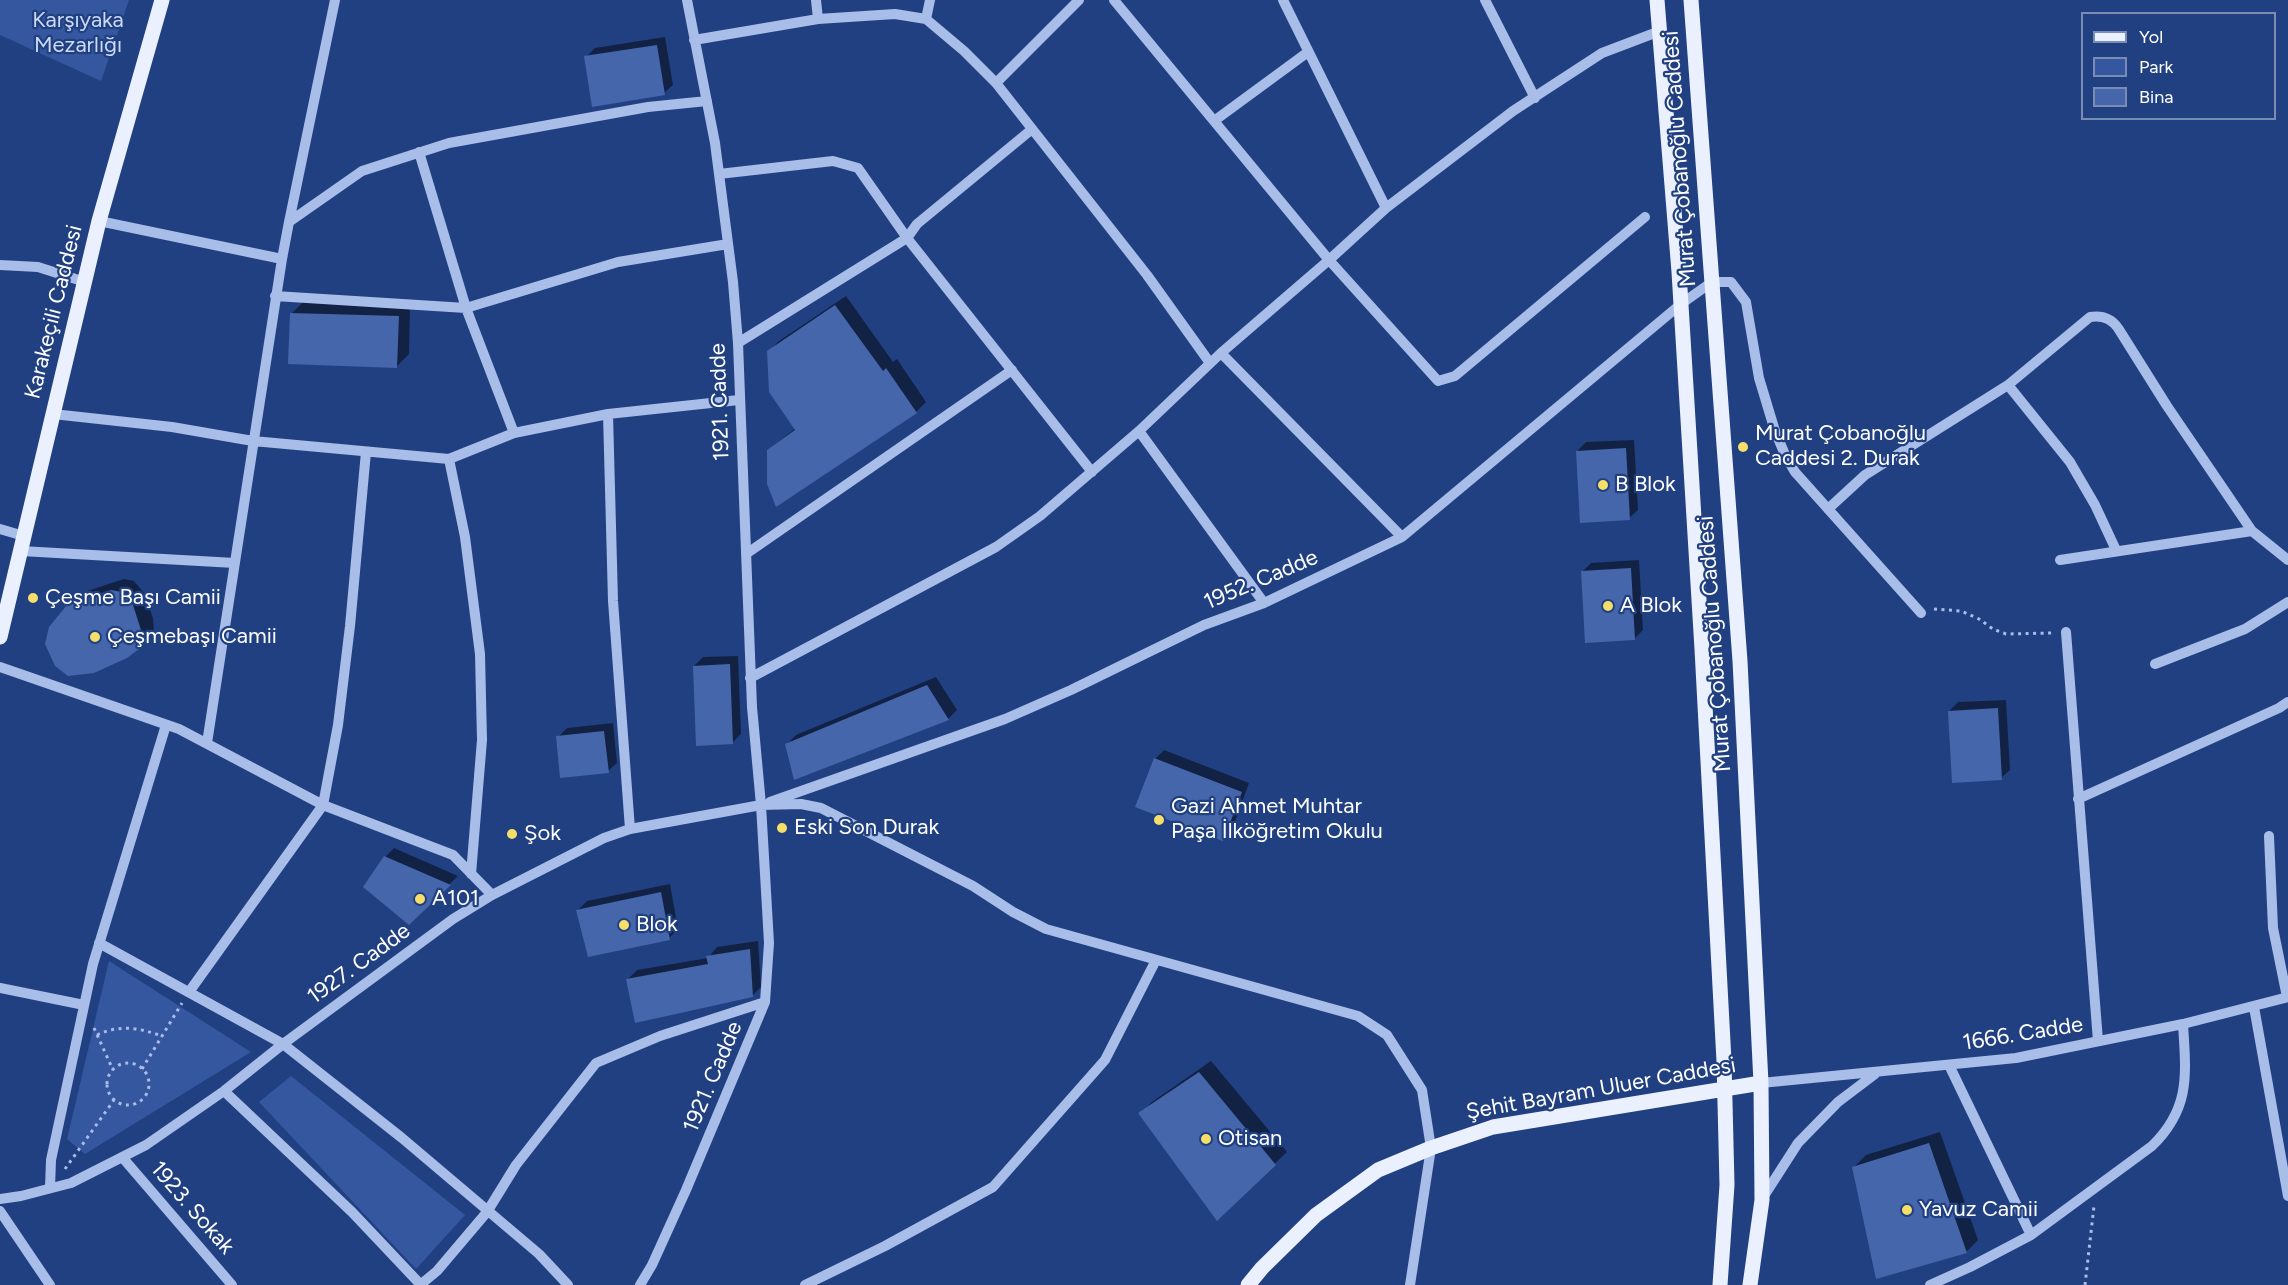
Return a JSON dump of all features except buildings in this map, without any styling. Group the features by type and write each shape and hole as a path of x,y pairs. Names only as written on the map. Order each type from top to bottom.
{"main road":[{"name":"Karakeçili Caddesi","path":"0,637 99,221 162,0"},
{"name":"Murat Çobanoğlu Caddesi","path":"1657,0 1681,304 1702,649 1724,1089 1727,1185 1720,1285"},
{"name":"Murat Çobanoğlu Caddesi","path":"1691,0 1740,661 1761,1083 1762,1200 1750,1285"},
{"name":"Şehit Bayram Uluer Caddesi","path":"1248,1285 1262,1268 1316,1215 1378,1170 1431,1148 1493,1127 1761,1083"}],"street":[{"path":"207,743 275,296 335,0"},
{"name":"1921. Cadde","path":"640,1285 652,1265 686,1190 765,1002 769,943 766,871 750,678 738,344 715,143 687,0"},
{"path":"816,0 818,19"},
{"path":"926,19 930,0"},
{"path":"996,83 1079,0"},
{"path":"1114,0 1329,260 1438,381 1455,376 1644,217"},
{"path":"1283,0 1386,208"},
{"path":"1485,0 1535,98"},
{"path":"694,40 818,19 895,14 926,19 964,51 996,83 1147,275 1210,363"},
{"path":"750,678 996,547 1040,516 1139,431 1221,353 1386,208 1513,111 1602,53 1660,31"},
{"path":"1214,121 1308,52"},
{"path":"289,222 362,171 449,143 648,107 706,101"},
{"path":"738,344 907,238 917,224 1031,129"},
{"path":"419,152 466,308 514,433"},
{"path":"719,174 833,161 858,168 907,238 1092,472"},
{"path":"99,221 282,259"},
{"path":"275,296 466,308 618,262 728,244"},
{"path":"0,265 38,267 85,282"},
{"path":"1712,282 1731,282 1746,302 1759,378 1775,431 1795,472 1921,613"},
{"name":"1952. Cadde","path":"761,806 1005,718 1071,690 1204,625 1264,603 1402,537 1681,304 1712,282"},
{"path":"1828,509 1865,475 2008,385 2090,317 2101,316 2111,320 2252,531 2288,560"},
{"path":"1221,353 1402,537"},
{"path":"746,554 1012,370"},
{"path":"2008,385 2070,462 2095,505 2116,550"},
{"path":"53,414 172,427 253,441 449,459 514,433 608,414 739,400"},
{"path":"608,414 613,602 630,829"},
{"path":"1139,431 1264,603"},
{"path":"189,992 323,805 338,725 366,452"},
{"path":"449,459 465,537 480,654 482,740 471,874"},
{"path":"0,529 22,544 235,563"},
{"path":"2060,560 2252,531"},
{"path":"2155,664 2244,628 2288,602"},
{"path":"2066,632 2098,1041"},
{"path":"0,667 179,729 323,805 453,855 492,895"},
{"path":"2078,799 2288,702"},
{"path":"50,1188 51,1160 99,943 166,725"},
{"path":"761,806 801,804 821,808 973,886 1012,912 1046,929 1358,1016 1387,1035 1422,1090 1431,1148 1410,1285"},
{"name":"1927. Cadde","path":"0,1199 71,1183 146,1145 224,1091 283,1044 453,919 492,895 604,838 630,829 761,806"},
{"path":"2269,836 2273,928 2288,997"},
{"path":"99,943 283,1044 402,1138 539,1254 568,1285"},
{"path":"805,1285 885,1246 993,1187 1105,1060 1156,960"},
{"path":"0,988 84,1005"},
{"name":"1666. Cadde","path":"1761,1083 2016,1058 2183,1024 2288,997"},
{"path":"224,1091 352,1212 420,1284 437,1271 487,1212 516,1165 596,1063 660,1036 765,1002"},
{"path":"2254,1007 2283,1137 2288,1196"},
{"path":"1930,1285 2031,1235 2152,1146 2172,1123 2179,1109 2185,1085 2183,1024"},
{"path":"1949,1065 2031,1235"},
{"path":"1762,1200 1798,1143 1838,1102 1875,1073"},
{"name":"1923. Sokak","path":"122,1157 232,1285"},
{"path":"0,1211 50,1285"}],"path":[{"path":"1921,613 1944,608 1961,611 2006,634 2066,632"},
{"path":"142,1069 189,992"},
{"path":"84,1005 113,1070"},
{"path":"97,1035 109,1029 129,1027 162,1036"},
{"path":"124,1064 142,1069 148,1082 148,1089 141,1101 127,1105 114,1100 107,1082 113,1070 124,1064"},
{"path":"50,1188 72,1161 114,1100"},
{"path":"2085,1285 2096,1188"}],"green space":[{"name":"Karşıyaka Mezarlığı","path":"0,0 129,0 101,81 0,35"},
{"path":"109,961 251,1052 85,1154 67,1139"},
{"path":"291,1076 465,1215 416,1269 259,1102"}],"place":[{"name":"Murat Çobanoğlu Caddesi 2. Durak","path":"1743,447"},
{"name":"B Blok","path":"1603,485"},
{"name":"Çeşme Başı Camii","path":"33,598"},
{"name":"A Blok","path":"1608,606"},
{"name":"Çeşmebaşı Camii","path":"95,637"},
{"name":"Gazi Ahmet Muhtar Paşa İlköğretim Okulu","path":"1159,820"},
{"name":"Eski Son Durak","path":"782,828"},
{"name":"Şok","path":"512,834"},
{"name":"A101","path":"420,899"},
{"name":"Blok","path":"624,925"},
{"name":"Otisan","path":"1206,1139"},
{"name":"Yavuz Camii","path":"1907,1210"}]}
